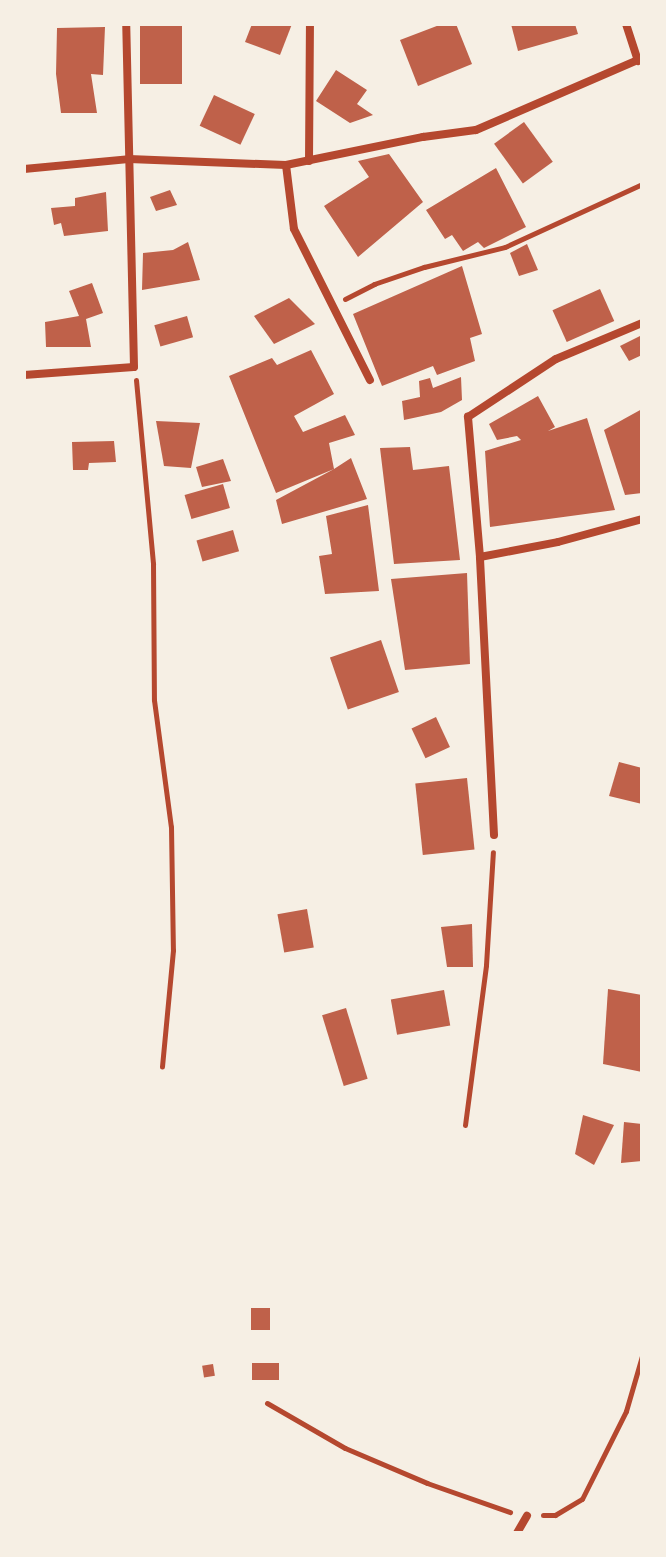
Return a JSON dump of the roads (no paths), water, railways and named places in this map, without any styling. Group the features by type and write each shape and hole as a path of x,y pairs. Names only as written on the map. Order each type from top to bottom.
{"street":[{"path":"24,375 134,367 126,24"},
{"path":"309,161 310,24"},
{"path":"24,169 129,159 286,165 423,137 476,130 640,59 626,24"},
{"path":"286,165 294,229 370,380"},
{"path":"494,835 480,557 468,417 556,359 642,323"},
{"path":"480,557 558,542 642,519"},
{"path":"517,1533 527,1516"}]}
